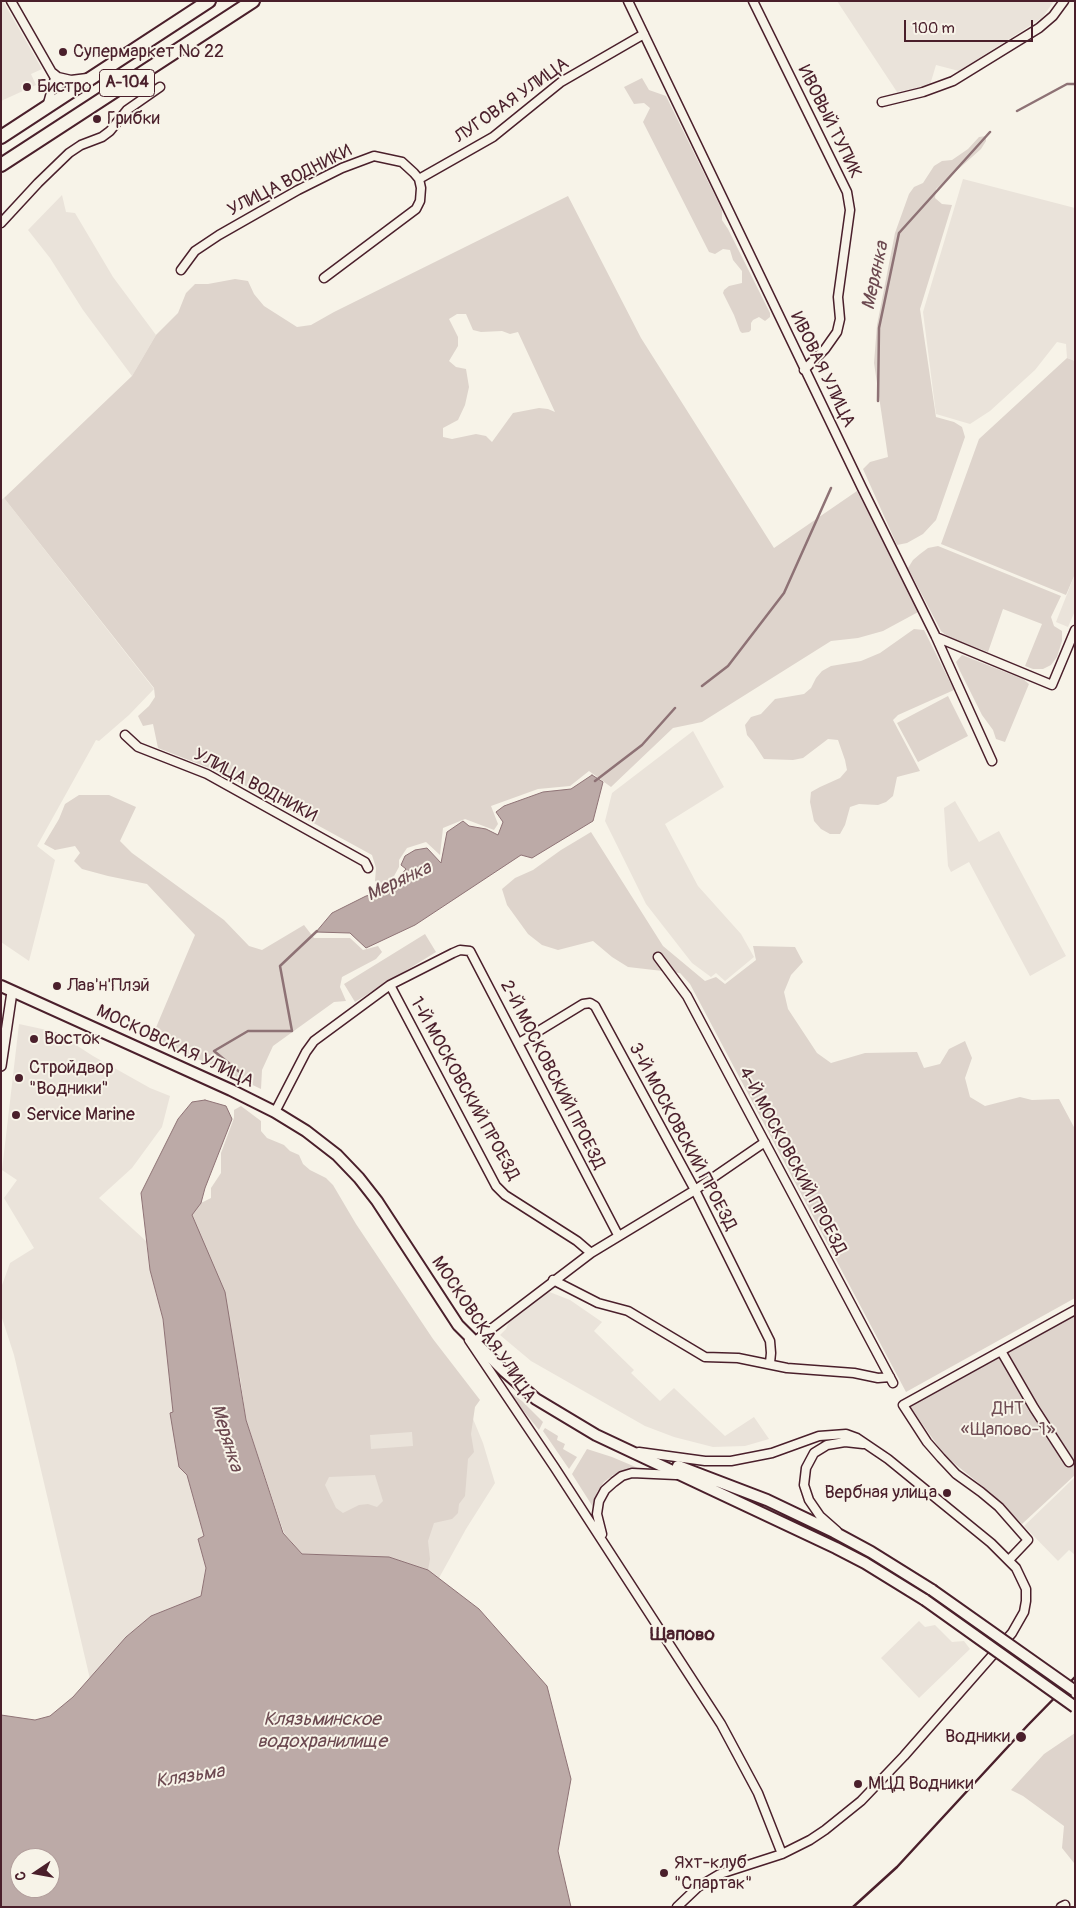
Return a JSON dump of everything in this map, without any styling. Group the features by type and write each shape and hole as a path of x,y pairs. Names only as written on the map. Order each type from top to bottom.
{"highway":[{"name":"А-104","path":"1,137 209,1"},
{"name":"А-104","path":"1,165 253,1"}],"main road":[{"name":"МОСКОВСКАЯ УЛИЦА","path":"1,986 223,1086 306,1131 336,1155 358,1178 394,1223 458,1325"},
{"path":"458,1325 536,1399 574,1423 865,1563 924,1600 1075,1707"},
{"path":"623,1447 767,1500 872,1552 932,1590 1075,1691"}],"street":[{"path":"11,1 53,73 54,83 47,108"},
{"name":"ИВОВАЯ УЛИЦА","path":"628,1 804,370 936,637 992,761"},
{"name":"ИВОВЫЙ ТУПИК","path":"753,1 847,192 850,210 838,297 840,319 837,332 825,349 804,370"},
{"path":"882,102 923,92 953,81 1039,28 1053,16 1064,1"},
{"name":"ЛУГОВАЯ УЛИЦА","path":"419,179 493,137 561,82 644,34"},
{"path":"53,73 71,80 96,76"},
{"path":"1,223 69,152 102,137 110,131 127,110 160,87"},
{"name":"УЛИЦА ВОДНИКИ","path":"181,270 195,251 219,235 298,190 342,168 374,156 402,162 419,179"},
{"path":"324,278 416,209 420,201 421,188 419,179"},
{"path":"936,637 1052,685 1075,630"},
{"name":"УЛИЦА ВОДНИКИ","path":"126,735 138,747 207,774 365,862 368,868"},
{"name":"2-Й МОСКОВСКИЙ ПРОЕЗД","path":"390,985 460,950 472,952 618,1235"},
{"name":"4-Й МОСКОВСКИЙ ПРОЕЗД","path":"658,958 687,996 891,1380 854,1373 787,1368 770,1363"},
{"path":"274,1112 306,1052 314,1041 390,985"},
{"name":"1-Й МОСКОВСКИЙ ПРОЕЗД","path":"390,985 496,1186 505,1195 577,1241 591,1253"},
{"path":"1,1066 12,992"},
{"name":"3-Й МОСКОВСКИЙ ПРОЕЗД","path":"519,1043 583,1004 590,1003 594,1006 695,1190 770,1342 770,1363"},
{"path":"474,1342 591,1253 695,1190 765,1142"},
{"path":"554,1280 598,1303 628,1311 705,1356 738,1358 770,1363"},
{"path":"1009,1560 1028,1540 999,1507 956,1474 941,1458 927,1442 903,1405 1074,1312"},
{"name":"МОСКОВСКАЯ УЛИЦА","path":"458,1325 551,1461 728,1736 758,1793 782,1854"},
{"path":"1001,1351 1034,1408 1069,1462"},
{"path":"639,1452 705,1461 731,1461 772,1453 819,1436 846,1434 857,1438 872,1448 943,1502 1009,1560 1026,1589 1024,1612 1012,1633 904,1756 861,1801 810,1840 782,1854 720,1874 698,1887 677,1907"},
{"path":"843,1537 820,1516 809,1500 804,1485 806,1468 814,1453 828,1445 853,1442 872,1448"},
{"path":"610,1552 599,1527 597,1514 599,1501 605,1490 622,1476 632,1473 685,1476"}],"shaded area":[{"path":"1,1 3,1 42,69 31,74 36,85 1,101"},
{"path":"837,1 1054,1 1042,18 959,71 936,65 930,85 897,92"},
{"path":"963,179 1075,208 1075,361 1067,358 1066,344 1057,342 1035,370 990,411 970,424 936,414 923,312"},
{"path":"62,195 66,212 75,213 113,277 156,335 132,376 83,310 50,258 28,230"},
{"path":"4,498 154,689 129,715 99,741 96,740 37,846 55,860 29,961 1,942 1,500"},
{"path":"1075,574 1075,611 1068,627 1056,622"},
{"path":"693,731 724,787 665,824 698,886 741,934 754,957 725,981 716,973 711,977 692,963 646,904 605,821 612,793"},
{"path":"955,801 979,842 999,831 1066,956 1030,976 969,862 951,872 948,866 944,808"},
{"path":"19,1024 56,1032 93,1056 150,1088 170,1096 162,1127 132,1168 99,1198 146,1241 150,1270 163,1319 173,1412 170,1413 204,1536 198,1539 206,1568 201,1596 151,1616 126,1637 90,1679 14,1355 1,1315 1,1288 10,1263 34,1248 4,1198 17,1180 2,1170"},
{"path":"547,1291 570,1300 602,1322 594,1331 634,1370 631,1373 660,1401 674,1388 725,1436 754,1417 769,1439 745,1446 713,1447 674,1437 645,1426 531,1361 500,1335 506,1329 510,1319"},
{"path":"471,1414 483,1443 495,1483 466,1529 439,1578 425,1628 251,1436"},
{"path":"1075,1477 1075,1555 1069,1550 1058,1561 1024,1526"},
{"path":"919,1621 925,1627 935,1625 952,1642 964,1641 970,1649 919,1698 881,1658"}],"green space":[{"path":"642,78 649,90 666,96 722,210 722,220 770,313 770,317 765,321 759,317 753,320 749,332 742,333 740,331 723,293 729,286 742,283 742,271 733,260 730,250 723,249 715,254 709,252 643,122 650,108 644,103 634,104 624,87"},
{"path":"986,136 986,141 981,149 936,189 935,198 942,204 952,205 920,309 936,417 954,422 962,427 965,437 936,520 923,534 907,543 897,545 863,469 870,462 888,457 874,363 877,325 895,233 909,194 914,187 923,183 934,166 942,161 952,160 968,149 979,137"},
{"path":"568,196 641,338 774,548 857,491 920,611 883,631 858,638 831,641 702,722 673,728 611,787 589,771 570,786 538,789 491,806 498,824 494,830 465,819 443,828 440,855 426,842 407,848 399,860 399,867 385,888 375,881 376,868 372,855 222,773 158,748 153,724 143,726 138,716 149,706 155,697 154,688 4,498 132,376 156,335 178,313 186,293 195,284 208,284 235,279 248,281 254,294 264,306 297,327 311,325","holes":["457,314 466,314 473,330 481,332 502,331 510,334 518,332 555,412 539,408 513,413 492,442 486,436 476,434 452,439 443,437 443,428 458,420 465,405 469,387 466,369 456,367 449,361 458,346 458,337 449,319"]},
{"path":"1067,358 1075,361 1075,574 1066,595 941,544 979,439"},
{"path":"938,546 1061,596 1051,617 1054,626 1062,631 1062,641 1057,657 1051,665 1043,669 1033,669 1025,666 1042,624 1003,609 988,652 948,637 941,631 908,568 913,560 928,548"},
{"path":"914,629 924,630 954,690 898,715 893,720 920,771 897,777 893,796 886,802 878,805 859,804 850,807 845,825 840,834 830,834 821,829 814,821 810,802 811,792 840,778 847,770 838,740 828,739 803,758 793,760 764,759 747,735 745,725 751,717 761,714 775,699 804,694 811,688 822,671 831,666 861,661 880,653"},
{"path":"962,655 1023,679 1029,684 1005,742 996,739 993,730 982,715 960,671 956,662"},
{"path":"948,696 968,736 918,762 897,723"},
{"path":"79,795 109,795 136,807 120,841 132,853 224,920 249,946 262,950 304,925 314,938 350,938 363,950 378,946 382,952 376,959 342,977 340,987 346,1001 334,1002 273,1046 262,1070 261,1089 152,1037 195,935 147,884 82,869 74,861 80,853 75,846 55,850 44,844 59,819 65,804"},
{"path":"591,832 663,946 705,981 716,977 725,984 756,960 753,946 795,947 803,962 791,975 784,992 788,1009 817,1053 831,1063 865,1053 917,1052 924,1068 940,1064 949,1049 965,1041 972,1058 965,1078 970,1097 985,1106 1020,1097 1032,1100 1059,1099 1075,1129 1075,1298 906,1392 690,984 680,973 628,967 612,957 593,941 558,950 542,945 528,934 507,905 502,889 515,878 533,870"},
{"path":"425,934 436,952 355,1002 344,984"},
{"path":"241,1106 261,1121 261,1131 267,1138 284,1145 290,1151 299,1155 303,1164 326,1178 333,1185 356,1224 433,1339 480,1400 475,1407 471,1434 474,1452 468,1459 465,1496 459,1504 458,1513 452,1519 434,1523 428,1541 430,1559 428,1570 389,1557 302,1554 284,1533 246,1420 240,1377 192,1214 201,1203 211,1198 211,1188 221,1173 221,1153 234,1118 234,1110","holes":["412,1432 413,1446 371,1449 370,1435","375,1475 383,1501 377,1507 368,1504 359,1505 343,1513 336,1508 325,1485 329,1477"]},
{"name":"ДНТ «Щапово-1»","path":"1075,1306 1075,1475 1022,1524 991,1493 945,1456 906,1401"},
{"path":"505,1388 522,1401 543,1422 539,1430"},
{"path":"545,1428 558,1436 557,1440 565,1444 563,1449 577,1457 569,1469 543,1431"},
{"path":"587,1449 638,1468 613,1475 604,1482 597,1492 593,1507 572,1474"},
{"path":"1075,1733 1074,1863 1062,1848 1064,1826 1023,1796 1011,1790 1044,1754"}],"water":[{"path":"592,775 603,782 593,821 532,858 521,855 415,925 366,948 350,933 316,932 332,913 366,896 387,891 406,869 401,865 405,856 415,850 427,848 441,863 447,832 463,821 469,826 486,829 498,835 503,822 496,812 504,806 543,792 571,789"},
{"name":"Клязьминское водохранилище","path":"205,1100 226,1106 232,1119 201,1203 192,1215 225,1292 246,1420 283,1533 302,1554 389,1557 428,1570 479,1609 547,1686 571,1779 558,1851 571,1907 1,1907 1,1715 35,1720 50,1716 73,1697 126,1637 151,1616 201,1596 206,1568 198,1539 204,1536 187,1475 179,1467 170,1413 173,1412 163,1319 150,1270 141,1193 178,1119 192,1102"}],"waterway":[{"name":"Мерянка","path":"1017,111 1067,84 1075,84"},
{"name":"Мерянка","path":"878,401 879,328 899,233 990,132"},
{"name":"Мерянка","path":"702,686 728,666 784,593 831,488"},
{"name":"Мерянка","path":"595,781 642,745 675,708"},
{"name":"Мерянка","path":"242,1074 214,1051 248,1031 292,1031 280,966 317,931"}],"railway":[{"path":"853,1907 897,1867 1075,1677"}],"place":[{"name":"Супермаркет № 22","path":"63,52"},
{"name":"Бистро","path":"27,87"},
{"name":"Грибки","path":"97,119"},
{"name":"Лав'н'Плэй","path":"57,986"},
{"name":"Восток","path":"34,1039"},
{"name":"Стройдвор \"Водники\"","path":"19,1078"},
{"name":"Service Marine","path":"16,1115"},
{"name":"Вербная улица","path":"947,1493"},
{"name":"Водники","path":"1021,1737"},
{"name":"МЦД Водники","path":"858,1784"},
{"name":"Яхт-клуб \"Спартак\"","path":"664,1873"}],"district":[{"name":"Щапово","path":"682,1635"}],"water label":[{"name":"Клязьма","path":"190,1777"}]}
